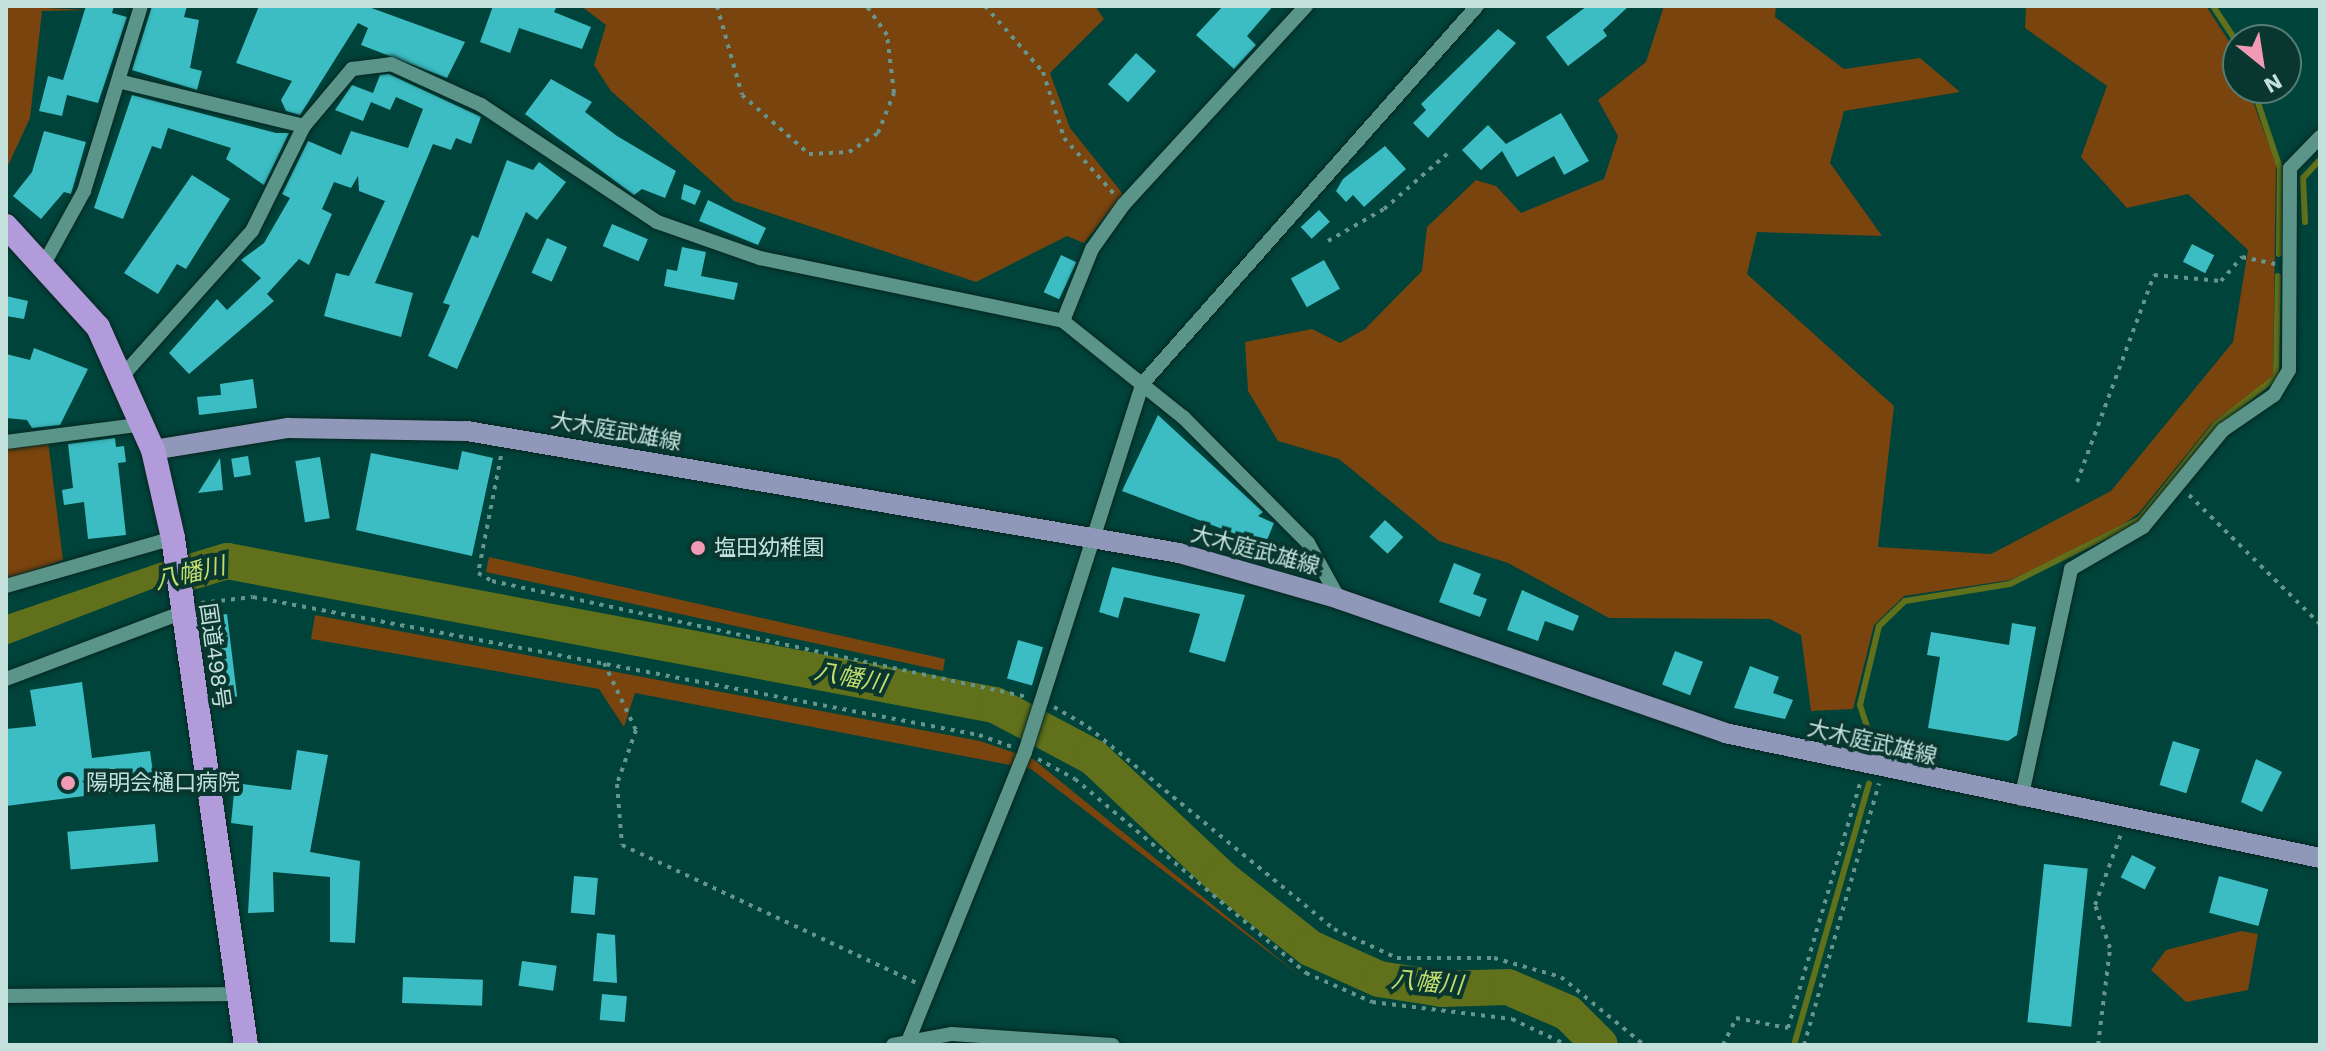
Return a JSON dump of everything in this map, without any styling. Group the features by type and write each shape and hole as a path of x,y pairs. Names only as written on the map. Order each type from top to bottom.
{"highway":[{"name":"国道498号","path":"8,228 45,262 98,327 124,374 153,450 173,538 246,1045"}],"main road":[{"name":"大木庭武雄線","path":"153,450 320,427 505,437 1179,553 1339,599 1725,733 2021,799 2320,858"}],"street":[{"path":"45,262 84,191 122,82 141,6"},
{"path":"1063,321 1092,249 1124,204 1306,6"},
{"path":"909,1039 926,987 1025,752 1143,383 1477,6"},
{"path":"124,374 252,231 304,126 352,69 391,64 481,105 657,222 760,258 1063,321 1143,383 1308,543 1339,599"},
{"path":"122,82 304,126"},
{"path":"2021,799 2071,569 2143,527 2223,430 2274,395 2289,370 2290,168 2320,137"},
{"path":"6,442 144,424"},
{"path":"6,586 173,538"},
{"path":"6,679 183,612"},
{"path":"6,996 238,994"},
{"path":"893,1045 909,1039 952,1034 1113,1045"}],"path":[{"path":"717,6 742,95 809,154 849,152 878,133 894,93 887,35 867,6"},
{"path":"985,6 1043,72 1064,138 1124,204"},
{"path":"1328,241 1384,209 1447,154"},
{"path":"2077,482 2154,275 2221,281 2242,257 2291,267"},
{"path":"505,437 478,573 492,581 1040,700 1088,727 1334,929 1397,958 1494,958 1561,977 1644,1045"},
{"path":"2179,485 2320,624"},
{"path":"183,612 210,599 253,597 979,735 1025,752 1075,779 1306,973 1372,1002 1512,1019 1567,1045"},
{"path":"604,663 636,730 617,784 622,845 926,987"},
{"path":"1723,1045 1736,1018 1788,1028 1874,768"},
{"path":"1804,1045 1874,768"},
{"path":"2098,1045 2110,948 2095,905 2126,820"}],"shaded area":[{"path":"6,6 86,10 42,11 30,118 6,170"},
{"path":"581,6 1095,6 1104,19 1050,73 1070,128 1123,194 1084,243 1067,236 976,282 734,201 611,91 594,65 606,25"},
{"path":"1664,6 1776,6 1775,17 1844,69 1920,58 1960,92 1844,111 1830,163 1882,236 1757,232 1747,274 1894,406 1878,547 1991,554 2111,491 2233,342 2248,250 2188,194 2127,208 2081,157 2107,86 2025,28 2026,6 2206,6 2222,31 2222,104 2254,104 2276,164 2273,378 2213,422 2139,513 2100,541 2010,580 1904,596 1874,625 1853,709 1811,711 1801,635 1770,619 1609,618 1508,563 1439,541 1339,459 1278,441 1248,391 1245,342 1312,329 1340,343 1365,329 1422,271 1427,227 1476,180 1496,186 1521,213 1604,179 1618,136 1598,100 1646,62"},
{"path":"48,441 63,560 6,581 6,449"},
{"path":"489,557 945,659 943,671 486,572"},
{"path":"315,615 980,741 1033,759 1304,979 1031,769 635,693 624,727 599,689 311,639"},
{"path":"2241,931 2258,934 2248,990 2186,1002 2151,970 2166,950"}],"water":[{"path":"231,557 229,576 157,587 6,645 6,615 165,561"}],"building":[{"path":"86,6 114,6 112,13 127,17 98,103 67,95 62,116 39,111 48,76 63,80"},
{"path":"152,6 187,6 184,17 199,20 190,68 202,71 197,90 132,70"},
{"path":"259,6 366,6 465,42 447,78 361,45 368,28 358,23 300,115 286,111 281,100 292,81 236,63"},
{"path":"493,6 557,6 554,12 591,27 582,49 519,28 510,53 480,42"},
{"path":"1223,6 1273,6 1247,36 1256,45 1234,69 1196,35"},
{"path":"1587,6 1629,6 1603,30 1607,36 1568,66 1546,37"},
{"path":"1498,29 1516,43 1428,138 1413,123 1426,110 1421,104"},
{"path":"1136,53 1156,71 1128,102 1108,84"},
{"path":"389,74 481,117 471,144 456,138 451,150 433,144 375,283 413,293 401,337 324,316 336,273 349,276 385,201 359,191 358,176 351,188 334,182 322,209 332,214 309,265 299,259 267,294 274,301 189,374 169,353 217,299 227,310 261,278 241,260 264,243 290,198 282,194 308,141 341,155 351,131 408,148 423,109 396,97 390,110 371,102 363,121 335,110 352,85 373,93 380,75"},
{"path":"551,79 592,102 585,112 617,136 676,171 665,198 642,189 634,195 525,114"},
{"path":"132,95 276,133 289,133 264,185 226,159 231,148 168,128 161,149 152,146 123,219 94,208"},
{"path":"1561,113 1589,161 1564,175 1554,156 1517,177 1502,151 1481,170 1462,150 1488,125 1506,144"},
{"path":"44,131 86,142 71,194 64,192 41,219 13,196 32,172"},
{"path":"1385,146 1406,169 1364,207 1353,195 1346,202 1336,191 1343,179"},
{"path":"507,160 533,170 539,162 566,182 537,220 526,212 457,369 428,356 450,305 443,303 472,235 478,238"},
{"path":"192,175 230,199 186,269 177,264 158,294 124,273"},
{"path":"684,184 701,191 695,205 681,199"},
{"path":"708,200 766,228 758,245 699,221"},
{"path":"1319,210 1330,222 1312,239 1301,227"},
{"path":"612,224 648,239 639,261 603,246"},
{"path":"547,238 567,247 552,282 532,273"},
{"path":"2192,244 2214,255 2205,273 2183,262"},
{"path":"682,247 706,252 701,276 738,283 734,300 664,286 667,269 677,271"},
{"path":"1061,255 1076,262 1059,299 1044,292"},
{"path":"1324,260 1340,289 1307,307 1291,278"},
{"path":"6,296 28,301 24,319 6,316"},
{"path":"34,348 88,369 60,425 32,428 27,420 6,418 6,354 30,360"},
{"path":"253,379 257,408 199,415 197,397 221,395 220,384"},
{"path":"1158,415 1263,512 1258,516 1274,523 1265,545 1122,491"},
{"path":"115,438 116,447 124,446 126,462 118,463 126,535 88,539 84,502 64,505 62,490 73,488 68,444"},
{"path":"462,451 493,458 472,556 356,530 371,453 458,470"},
{"path":"248,456 251,475 234,477 231,459"},
{"path":"320,457 330,518 305,522 295,461"},
{"path":"220,458 223,490 198,493"},
{"path":"1385,520 1403,537 1388,554 1369,537"},
{"path":"1454,563 1481,574 1473,594 1487,599 1480,617 1439,602"},
{"path":"1112,567 1245,595 1225,662 1189,652 1200,614 1124,597 1118,618 1099,612"},
{"path":"1522,590 1579,616 1573,631 1545,621 1538,641 1507,630"},
{"path":"227,614 237,696 216,699 206,617"},
{"path":"2012,623 2036,627 2017,735 2008,741 1928,728 1940,657 1927,655 1931,632 2009,645"},
{"path":"1018,640 1043,647 1032,686 1007,678"},
{"path":"1675,651 1703,662 1690,695 1662,685"},
{"path":"1750,666 1779,677 1773,693 1793,700 1785,719 1734,708"},
{"path":"82,682 92,758 150,751 155,787 6,806 6,729 36,726 30,690"},
{"path":"2173,741 2200,749 2186,793 2160,785"},
{"path":"297,750 328,755 310,852 360,861 355,943 330,942 330,877 273,872 274,912 248,913 253,826 231,823 235,783 291,790"},
{"path":"2256,759 2282,772 2262,812 2241,802"},
{"path":"155,824 158,862 71,870 67,832"},
{"path":"2132,855 2156,867 2145,890 2121,877"},
{"path":"2044,864 2088,869 2071,1027 2027,1022"},
{"path":"574,876 598,878 595,915 571,913"},
{"path":"2219,876 2268,889 2258,926 2209,913"},
{"path":"597,933 615,935 617,983 593,981"},
{"path":"522,961 557,966 553,991 519,986"},
{"path":"403,977 483,980 482,1006 402,1003"},
{"path":"602,994 627,996 625,1022 600,1020"}],"waterway":[{"path":"2213,6 2225,24"},
{"path":"2258,104 2280,168 2279,254"},
{"path":"2305,222 2303,178 2320,160"},
{"path":"1872,742 1860,705 1879,626 1905,601 2010,584 2140,519 2216,424 2276,377 2278,276"},
{"name":"八幡川","path":"184,574 227,561 995,705 1093,757 1223,879 1310,948 1379,979 1442,989 1508,987 1568,1013 1600,1045"},
{"path":"1794,1045 1869,784"}],"place":[{"name":"塩田幼稚園","path":"698,548"},
{"name":"陽明会樋口病院","path":"68,783"}]}
